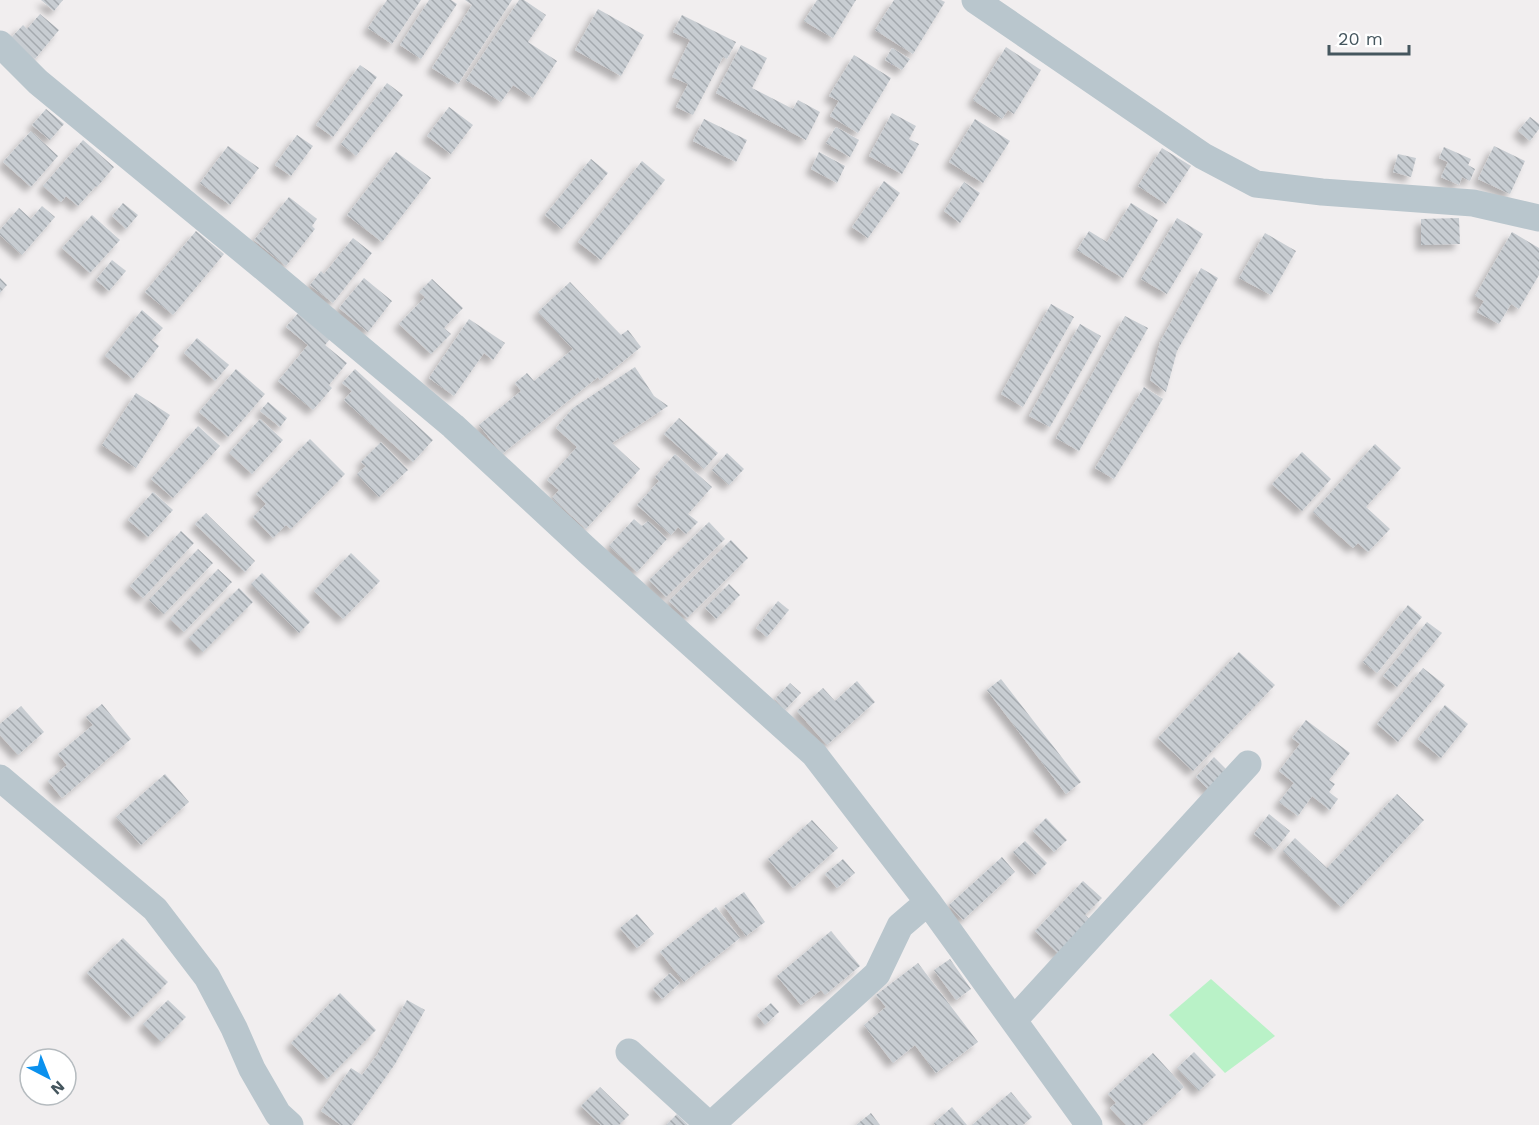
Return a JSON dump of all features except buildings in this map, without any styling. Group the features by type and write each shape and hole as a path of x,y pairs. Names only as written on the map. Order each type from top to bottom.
{"street":[{"path":"975,0 1203,156 1256,184 1322,192 1473,203 1539,218"},
{"path":"0,44 38,82 453,426 814,754 928,902 1089,1125"},
{"path":"1014,1020 1248,764"},
{"path":"0,778 155,909 207,977 234,1028 252,1069 278,1113 290,1125"},
{"path":"629,1052 710,1125 877,974 900,926 928,902"}],"green space":[{"path":"1211,979 1275,1036 1225,1073 1169,1015"}]}
